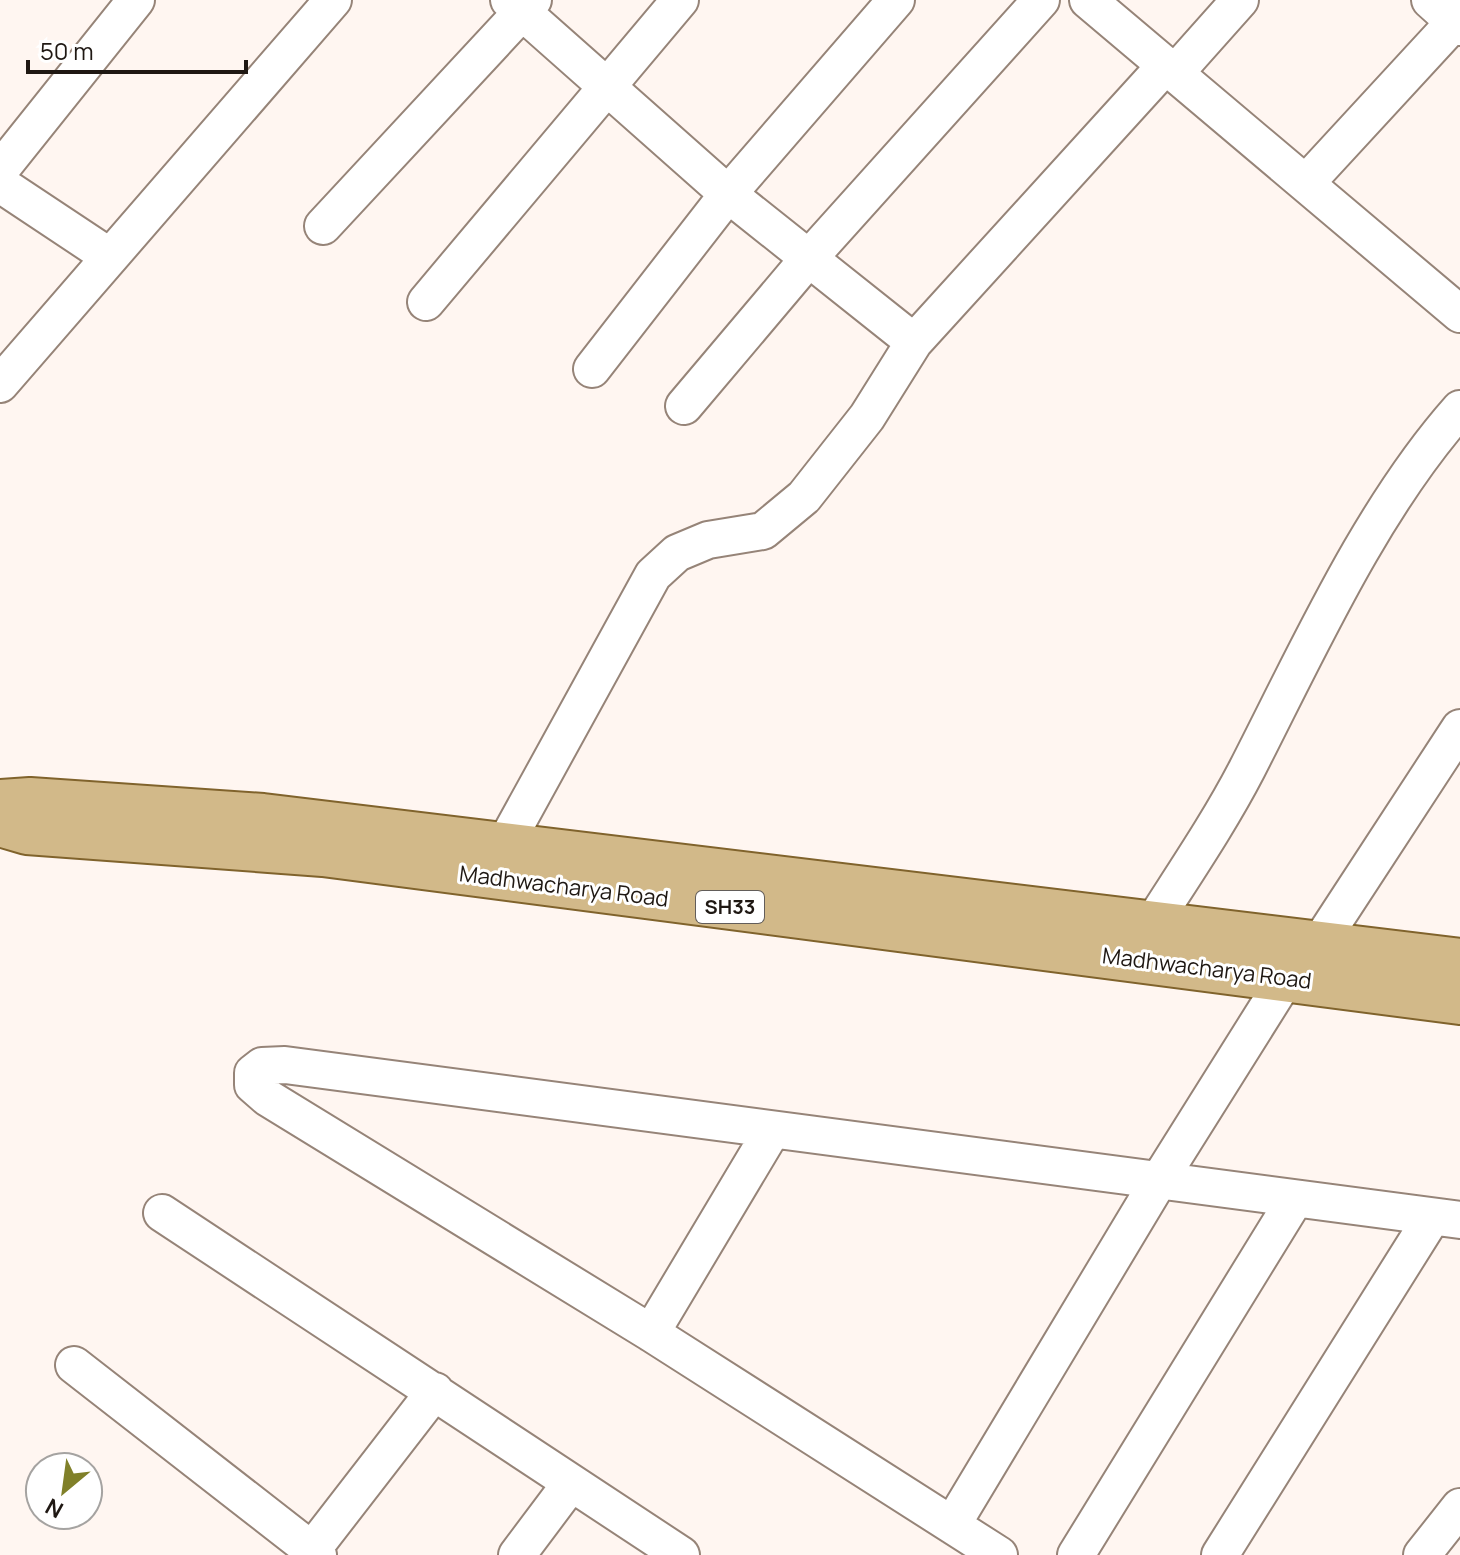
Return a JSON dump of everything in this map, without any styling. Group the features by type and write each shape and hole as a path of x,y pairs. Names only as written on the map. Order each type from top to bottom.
{"main road":[{"name":"Madhwacharya Road","path":"0,802 30,800 263,816 504,846 1142,941 1286,978 1460,1002"},
{"name":"Madhwacharya Road","path":"0,824 27,832 323,854 1142,941 1319,944 1460,961"}],"street":[{"path":"0,170 136,0"},
{"path":"0,384 333,0"},
{"path":"426,302 605,84 680,0"},
{"path":"592,369 728,194 896,0"},
{"path":"684,406 809,258 1041,0"},
{"path":"1088,0 1460,314"},
{"path":"504,846 653,575 677,553 708,540 763,531 804,497 867,417 914,342 1170,69 1240,0"},
{"path":"323,226 522,4 605,84 728,194 914,342"},
{"path":"1306,183 1451,16"},
{"path":"0,184 110,257"},
{"path":"1142,941 1245,773 1317,630 1423,450 1460,409"},
{"path":"1319,944 1460,728"},
{"path":"952,1525 1158,1182 1286,978"},
{"path":"999,1555 651,1333 268,1098 253,1085 253,1073 262,1066 285,1065 771,1132 1446,1218 1220,1555"},
{"path":"651,1333 771,1132"},
{"path":"1076,1555 1295,1199"},
{"path":"162,1213 435,1391 673,1553"},
{"path":"74,1365 315,1553 435,1391"},
{"path":"517,1555 571,1483"},
{"path":"1422,1555 1460,1507"}]}
